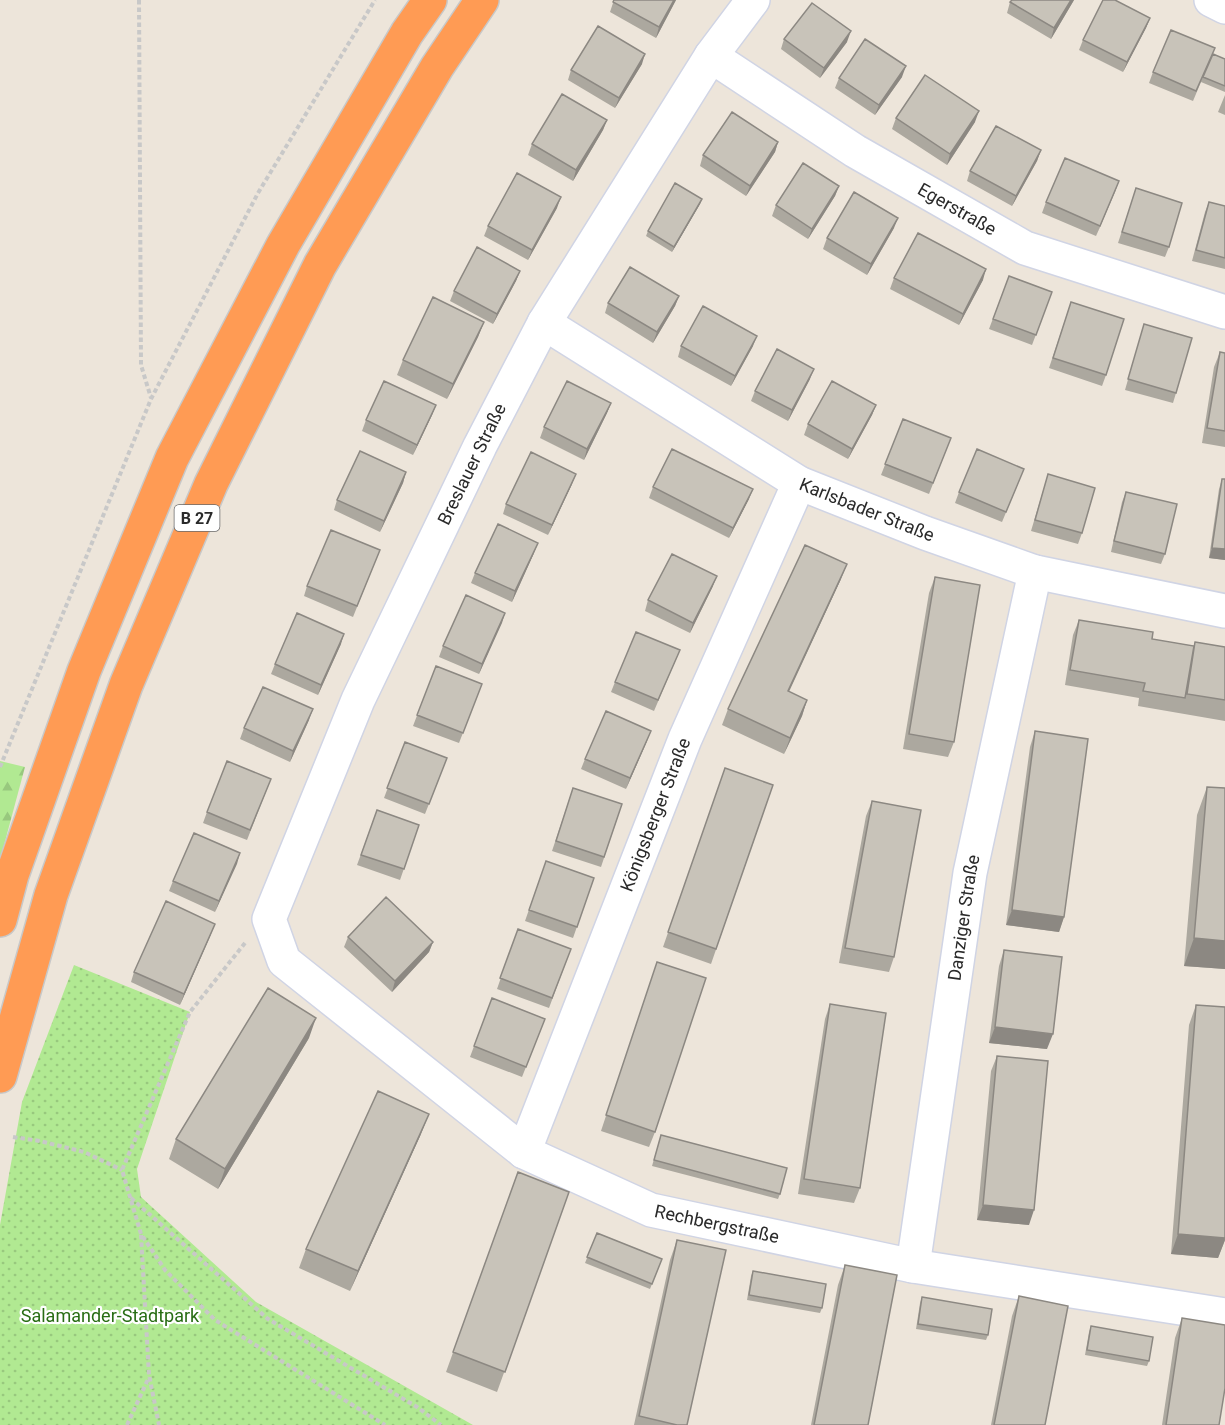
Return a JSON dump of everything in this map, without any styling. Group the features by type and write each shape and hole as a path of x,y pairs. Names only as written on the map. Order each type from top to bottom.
{"highway":[{"name":"B 27","path":"0,920 12,875 84,672 172,458 283,244 407,33 430,0"},
{"name":"B 27","path":"0,1076 51,895 126,685 211,484 320,265 437,67 483,0"}],"street":[{"name":"Breslauer Straße","path":"269,919 358,700 480,446 544,323 711,57 753,0"},
{"path":"1210,0 1225,7"},
{"name":"Egerstraße","path":"711,57 855,151 1025,248 1225,312"},
{"name":"Karlsbader Straße","path":"544,323 799,483 926,533 1035,572 1225,611"},
{"name":"Königsberger Straße","path":"524,1152 685,739 799,483"},
{"name":"Danziger Straße","path":"913,1266 970,873 1035,572"},
{"name":"Rechbergstraße","path":"269,919 284,961 524,1152 651,1210 913,1266 1225,1314"}],"path":[{"path":"139,0 141,365 151,399"},
{"path":"0,766 151,399 258,193 375,0"},
{"path":"159,1425 149,1375 141,1234 122,1170 190,1012 237,950 269,919"},
{"path":"13,1137 84,1152 122,1170"},
{"path":"129,1197 268,1318 417,1407 441,1425"},
{"path":"141,1234 165,1270 215,1320 385,1425"},
{"path":"127,1425 149,1375"}],"green space":[{"path":"0,761 25,767 0,860"},
{"name":"Salamander-Stadtpark","path":"74,965 190,1012 137,1169 141,1197 256,1302 473,1425 0,1425 0,1225 22,1102"}],"building":[{"path":"614,0 674,0 659,27 613,2"},
{"path":"1012,0 1071,0 1054,28 1010,2"},
{"path":"1103,0 1115,0 1150,18 1127,62 1083,40"},
{"path":"812,3 851,31 824,68 784,39"},
{"path":"598,26 645,54 619,98 571,70"},
{"path":"1171,30 1215,48 1196,91 1153,72"},
{"path":"865,39 906,66 879,105 839,78"},
{"path":"1213,54 1225,59 1225,86 1203,77"},
{"path":"925,75 979,111 950,154 896,118"},
{"path":"562,94 607,120 576,170 532,144"},
{"path":"732,112 778,142 750,186 703,155"},
{"path":"996,126 1041,150 1016,196 970,171"},
{"path":"1065,158 1119,181 1100,226 1046,202"},
{"path":"803,163 839,186 812,229 776,205"},
{"path":"517,173 561,197 532,250 488,226"},
{"path":"675,183 702,199 674,247 648,231"},
{"path":"1136,188 1182,203 1169,247 1122,232"},
{"path":"854,192 898,218 871,264 827,238"},
{"path":"1209,202 1225,206 1225,258 1196,250"},
{"path":"918,233 986,269 963,314 894,278"},
{"path":"477,247 520,271 497,314 454,291"},
{"path":"630,267 679,296 657,332 608,303"},
{"path":"1009,276 1052,292 1036,335 993,319"},
{"path":"433,297 484,322 453,384 403,360"},
{"path":"1071,302 1124,319 1106,375 1053,358"},
{"path":"703,306 757,336 735,376 681,346"},
{"path":"1144,324 1192,338 1176,393 1128,379"},
{"path":"777,349 814,369 792,410 755,391"},
{"path":"1220,352 1225,353 1225,431 1207,428"},
{"path":"384,381 436,405 417,445 366,420"},
{"path":"567,381 611,403 587,449 544,427"},
{"path":"832,381 876,405 852,449 808,424"},
{"path":"903,419 951,438 933,483 885,464"},
{"path":"672,449 753,489 733,528 653,487"},
{"path":"977,449 1024,469 1006,512 959,492"},
{"path":"360,451 406,472 384,521 337,500"},
{"path":"531,452 576,474 552,525 506,504"},
{"path":"1048,474 1095,488 1082,533 1035,520"},
{"path":"1222,479 1225,479 1225,549 1212,548"},
{"path":"1126,492 1177,504 1165,554 1114,541"},
{"path":"498,524 538,543 515,591 475,573"},
{"path":"331,530 380,550 357,606 307,586"},
{"path":"805,545 847,564 788,691 807,700 790,738 728,709"},
{"path":"672,554 717,576 693,623 648,600"},
{"path":"935,577 980,585 954,742 909,734"},
{"path":"466,595 505,613 482,664 443,646"},
{"path":"297,613 344,634 321,685 275,664"},
{"path":"1079,620 1153,632 1152,639 1194,646 1185,698 1143,691 1145,683 1070,670"},
{"path":"636,632 680,650 658,700 615,682"},
{"path":"1195,642 1225,647 1225,700 1187,694"},
{"path":"436,666 482,684 463,733 417,715"},
{"path":"263,687 313,709 293,751 244,728"},
{"path":"606,711 651,731 630,778 585,759"},
{"path":"1035,731 1088,739 1064,917 1012,910"},
{"path":"405,742 447,758 429,804 387,788"},
{"path":"227,761 271,779 250,830 207,812"},
{"path":"725,768 773,785 716,949 668,932"},
{"path":"1207,787 1225,788 1225,941 1194,938"},
{"path":"573,788 622,804 604,857 556,841"},
{"path":"872,801 921,810 894,957 845,948"},
{"path":"377,810 419,825 404,869 361,855"},
{"path":"194,833 240,853 219,901 173,881"},
{"path":"546,861 594,878 577,927 529,910"},
{"path":"386,897 433,942 395,981 348,937"},
{"path":"166,901 215,924 184,994 134,972"},
{"path":"518,929 571,949 552,998 500,978"},
{"path":"1004,950 1062,957 1053,1034 995,1027"},
{"path":"657,962 706,978 655,1132 606,1115"},
{"path":"268,988 316,1018 225,1169 176,1139"},
{"path":"492,998 545,1019 526,1067 474,1046"},
{"path":"830,1004 886,1013 860,1188 804,1179"},
{"path":"1196,1005 1225,1007 1225,1238 1178,1234"},
{"path":"997,1056 1048,1061 1034,1210 983,1205"},
{"path":"378,1091 429,1114 358,1271 306,1249"},
{"path":"661,1135 787,1168 780,1194 654,1160"},
{"path":"518,1172 569,1192 505,1372 453,1352"},
{"path":"597,1233 662,1259 652,1284 587,1257"},
{"path":"677,1240 726,1250 687,1425 677,1425 639,1416"},
{"path":"845,1265 897,1275 868,1425 814,1425"},
{"path":"753,1271 826,1284 822,1308 749,1295"},
{"path":"1019,1296 1068,1306 1045,1425 994,1425"},
{"path":"922,1297 992,1309 988,1335 918,1324"},
{"path":"1182,1318 1225,1325 1225,1388 1219,1425 1166,1425"},
{"path":"1091,1326 1153,1337 1149,1361 1087,1350"}]}
